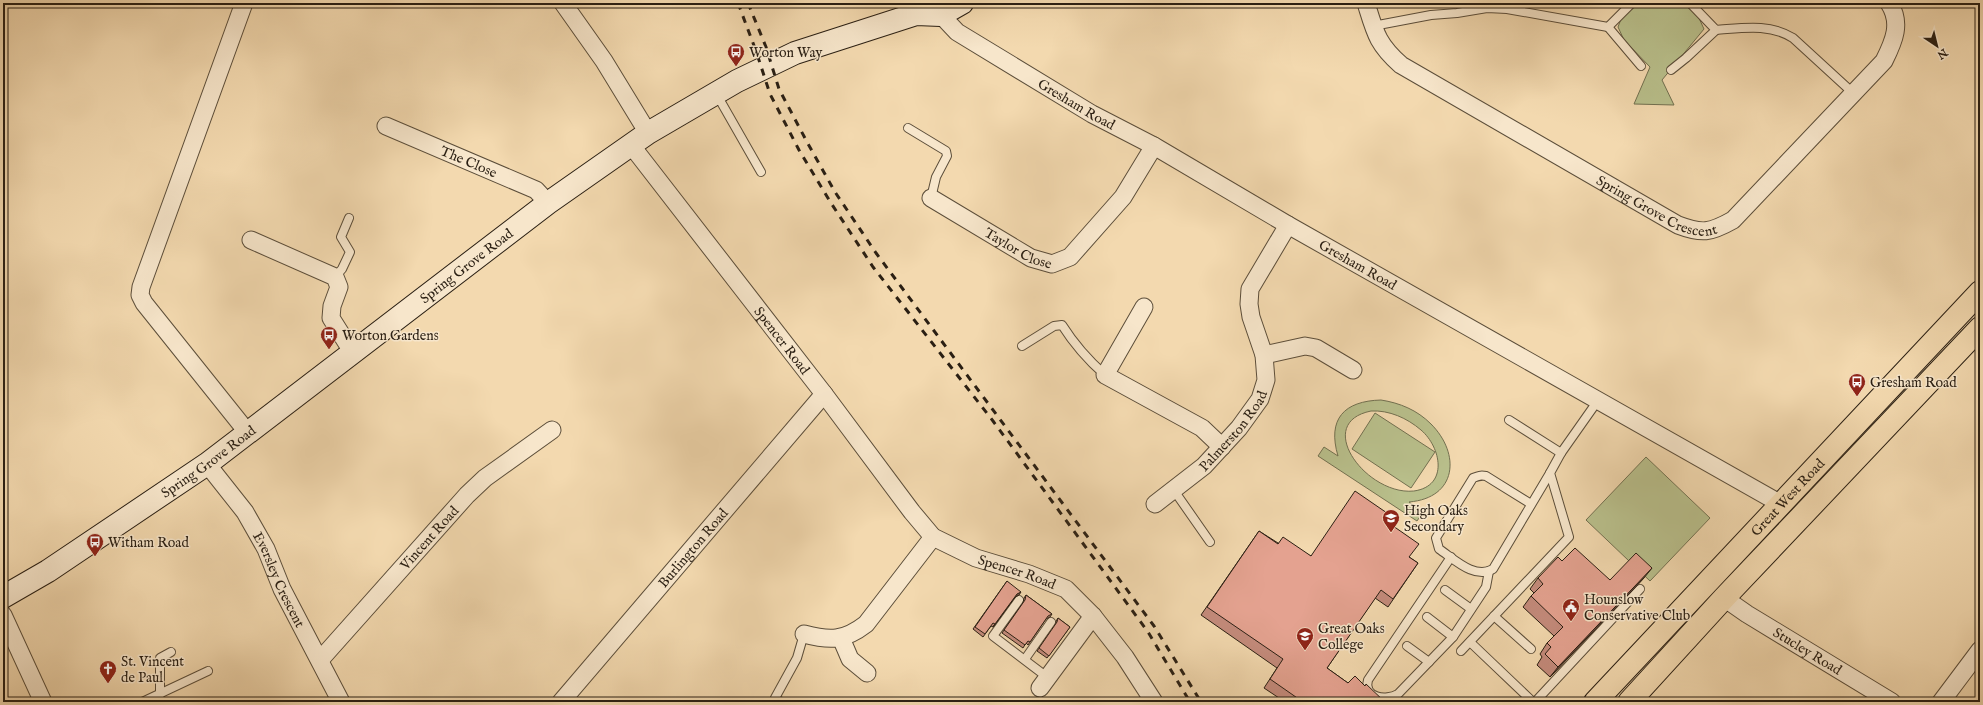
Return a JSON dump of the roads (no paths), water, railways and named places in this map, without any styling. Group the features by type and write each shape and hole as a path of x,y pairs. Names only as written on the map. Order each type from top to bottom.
{"highway":[{"name":"Great West Road","path":"1595,702 1980,292"},
{"name":"Great West Road","path":"1629,702 1724,598 1980,328"}],"main road":[{"path":"941,15 962,3"},
{"name":"Spring Grove Road","path":"3,597 48,571 206,464 548,203 639,139 716,93 795,54 916,14 941,15"}],"street":[{"path":"244,3 141,286 140,295 144,303 248,433"},
{"path":"563,3 604,61 639,139"},
{"name":"Spring Grove Crescent","path":"1366,3 1376,35 1386,52 1401,65 1678,224 1694,231 1709,232 1732,220 1884,61 1892,46 1897,30 1895,12 1890,3"},
{"name":"Gresham Road","path":"941,15 957,32 1092,114 1154,146 1288,225 1599,399 1781,504"},
{"name":"The Close","path":"386,126 536,190 548,203"},
{"name":"Spencer Road","path":"639,139 824,394 912,512 934,537 976,558 1029,574 1066,589 1093,616 1125,657 1154,702"},
{"name":"Taylor Close","path":"930,198 1031,258 1052,264 1070,257 1123,197 1154,146"},
{"name":"Palmerston Road","path":"1155,504 1204,466 1239,428 1260,398 1266,380 1264,355 1251,317 1249,304 1250,289 1288,225"},
{"path":"251,240 335,277 339,287 332,306 331,318 353,353"},
{"path":"1144,307 1105,375 1202,428 1222,447"},
{"path":"1264,355 1305,346 1316,348 1354,370"},
{"name":"Burlington Road","path":"561,702 824,394"},
{"name":"Vincent Road","path":"320,660 466,495 485,478 552,430"},
{"name":"Eversley Crescent","path":"206,464 245,512 266,549 282,589 341,702"},
{"path":"804,634 820,638 841,638 854,633 866,624 934,537"},
{"name":"Stucley Road","path":"1724,598 1746,614 1892,702"},
{"path":"3,615 43,702"},
{"path":"1043,682 1093,616"},
{"path":"841,638 850,660 867,673"},
{"path":"1942,702 1980,650"}],"lane":[{"path":"1608,27 1632,3"},
{"path":"1690,3 1716,30"},
{"path":"1373,26 1431,15 1457,13 1487,8 1507,9 1608,27 1641,66"},
{"path":"1671,70 1716,30 1749,27 1770,28 1783,32 1793,38 1853,93"},
{"path":"716,93 761,172"},
{"path":"908,128 946,151 947,156 936,177 930,198"},
{"path":"335,277 342,269 350,252 341,237 349,218"},
{"path":"1022,346 1054,326 1062,325 1089,362 1105,375"},
{"path":"1532,504 1486,476 1480,475 1473,478 1436,538 1439,549 1479,573 1489,571 1493,568 1532,504 1561,453 1599,399"},
{"path":"1509,420 1561,453"},
{"path":"1461,651 1569,537 1550,473"},
{"path":"1173,489 1210,542"},
{"path":"1451,557 1368,680 1369,689 1377,697 1391,698 1398,694 1453,637 1486,587 1489,571"},
{"path":"1470,642 1534,702 1640,589"},
{"path":"1445,590 1471,609"},
{"path":"1018,600 993,636 1025,659 1043,682"},
{"path":"1427,616 1453,637"},
{"path":"1494,616 1530,649"},
{"path":"1025,659 1051,622"},
{"path":"782,702 775,698 797,658 804,634"},
{"path":"1407,646 1429,662"},
{"path":"160,694 160,658 172,652"},
{"path":"142,702 208,672"}],"railway":[{"path":"738,3 770,94 799,150 831,203 873,267 993,421 1148,632 1190,702"},
{"path":"748,3 766,47 779,89 835,192 876,253 1154,626 1201,702"}],"place":[{"name":"Worton Way","path":"736,67"},
{"name":"Worton Gardens","path":"329,350"},
{"name":"Gresham Road","path":"1857,397"},
{"name":"High Oaks Secondary","path":"1391,533"},
{"name":"Witham Road","path":"95,557"},
{"name":"Hounslow Conservative Club","path":"1571,622"},
{"name":"Great Oaks College","path":"1305,651"},
{"name":"St. Vincent de Paul","path":"108,684"}]}
